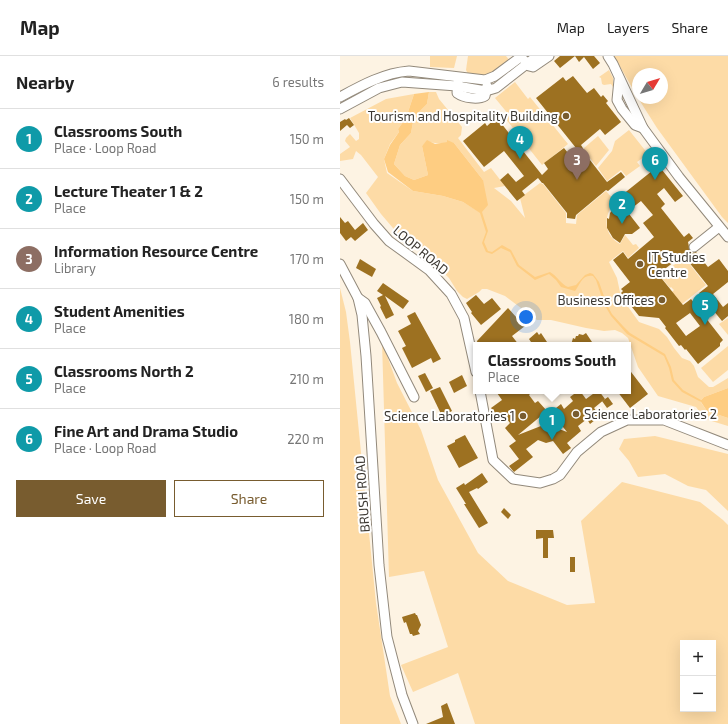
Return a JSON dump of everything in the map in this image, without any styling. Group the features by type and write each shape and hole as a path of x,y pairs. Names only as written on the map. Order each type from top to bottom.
{"street":[{"path":"340,97 378,78 399,72 409,71 476,80 488,80 523,59 537,56"},
{"path":"523,59 528,66 533,67 549,56"},
{"path":"608,56 643,128 679,177 728,237"},
{"path":"340,109 379,88 402,82 458,86 486,91 496,88 523,59"},
{"path":"458,86 460,77"},
{"path":"486,91 488,80"},
{"name":"LOOP ROAD","path":"340,179 374,224 389,241 429,270 451,294 464,318 473,358"},
{"path":"694,247 719,227"},
{"name":"BRUSH ROAD","path":"340,264 358,298 362,315 366,356 379,565 387,637 402,695 413,724"},
{"path":"358,298 365,303 414,397"},
{"path":"481,394 493,460 513,479 540,483 553,479 560,474 577,452 601,432 627,420 664,420 728,445"}],"shaded area":[{"path":"430,56 457,56 454,68 430,67"},
{"path":"468,56 506,56 510,61 489,76 469,76 466,70"},
{"path":"614,56 728,56 728,223 722,217 657,128 642,104 668,104 668,68 632,68 632,88"},
{"path":"609,70 613,78 613,87 611,84 602,84 601,78 599,77"},
{"path":"515,82 528,99 530,97 568,144 542,165 505,118 509,115 495,98"},
{"path":"429,92 436,92 439,99 462,127 461,135 458,138 484,172 491,168 505,186 494,188 511,201 525,218 520,198 540,183 543,184 566,213 566,223 576,224 577,215 606,191 614,200 612,202 613,204 607,220 608,231 620,244 625,235 633,245 636,244 639,248 628,258 623,251 609,262 617,278 621,297 639,322 659,329 667,337 682,358 690,361 694,366 698,377 709,387 713,387 728,378 728,388 704,397 700,401 707,411 728,418 728,426 705,419 696,407 658,396 638,367 631,347 631,342 622,333 615,330 604,331 551,320 537,320 505,296 487,289 482,289 467,299 457,291 449,278 438,267 419,250 404,241 381,214 366,193 378,177 361,155 356,151 353,159 340,161 340,154 350,147 345,141 350,134 356,141 359,139 359,133 350,118 386,99 414,94 406,118 398,129 399,132 390,144 384,159 387,173 413,191 443,196 463,202 481,213 483,180 454,143 437,143 427,141 422,146 428,175 414,180 405,176 394,164 400,145 411,133 414,117 427,104"},
{"path":"429,92 427,104 414,117 411,133 400,145 394,164 405,176 414,180 428,175 422,146 427,140 435,144 447,142 447,140 454,143 483,180 488,205 482,212 488,231 484,242 488,251 492,252 502,245 511,250 519,265 535,277 550,272 568,287 576,285 585,275 590,273 593,274 599,282 607,305 612,314 630,333 665,354 671,367 674,380 683,390 701,400 704,397 728,388 728,418 707,411 701,402 682,392 672,381 664,356 627,334 611,316 604,304 596,280 593,276 584,278 575,291 561,287 549,274 535,280 517,266 510,252 501,248 492,254 486,252 482,243 486,232 480,213 463,202 443,196 413,191 388,172 384,159 390,145 399,132 398,129 406,118 414,94"},
{"path":"629,130 648,154 637,162 640,166 626,176 621,170 607,181 598,168 612,151 615,141"},
{"path":"598,136 609,150 596,166 584,151 584,148"},
{"path":"684,257 706,285 682,304 672,292 674,290 671,287 670,288 660,276"},
{"path":"340,288 346,312 350,342 376,603 390,696 401,724 340,724"},
{"path":"728,318 728,335 719,324"},
{"path":"382,342 397,383 421,430 438,480 478,553 508,581 567,605 595,603 581,521 622,482 700,502 728,525 728,724 475,724 458,673 413,692 401,665 448,647 424,571 389,577"},
{"path":"728,346 728,370 713,382 701,368"},
{"path":"655,436 728,454 728,511 706,490 688,486 665,474 638,477 629,461 619,449 624,439"}],"building":[{"path":"560,56 575,56 560,68 554,61"},
{"path":"575,56 594,56 600,63 593,69 584,57 579,62"},
{"path":"573,76 587,93 594,88 601,97 603,95 608,101 606,103 621,122 605,135 600,129 581,145 584,150 583,151 607,182 621,172 625,177 608,191 606,190 576,215 575,219 567,218 567,213 538,178 522,191 525,195 517,201 500,180 508,173 516,182 524,176 504,151 484,167 463,141 485,123 487,126 498,116 503,122 501,123 542,175 548,169 544,163 564,148 568,153 576,148 536,98 563,77 566,81"},
{"path":"349,118 354,125 350,128 347,125 340,131 340,122"},
{"path":"654,160 683,196 675,202 664,188 657,194 665,204 661,208 684,237 689,233 693,238 688,242 690,251 692,253 696,252 708,267 719,259 728,271 728,282 713,294 723,307 728,303 728,316 722,321 699,293 708,286 684,256 658,274 683,305 691,299 723,340 720,343 720,346 698,364 686,349 685,350 681,345 679,346 659,318 639,316 621,293 623,291 621,289 630,282 613,260 623,252 628,259 654,237 643,223 653,215 641,201 632,208 622,195 652,171 647,166","holes":["690,313 700,326 686,336 676,323"]},
{"path":"616,206 622,213 626,210 640,228 632,234 625,234 620,243 613,238 607,228 607,218 609,219 610,213"},
{"path":"340,217 345,223 348,221 355,230 363,223 368,230 355,241 351,237 346,241 340,233"},
{"path":"360,259 376,269 372,277 356,268"},
{"path":"383,283 409,301 403,309 385,296 394,315 386,319 377,298 383,295 377,291"},
{"path":"476,295 484,304 492,298 501,309 481,325 471,313 472,312 466,303"},
{"path":"508,308 517,318 522,315 529,323 512,336 517,342 477,341"},
{"path":"415,312 441,359 433,363 431,358 412,368 402,348 406,346 398,331 411,324 407,316"},
{"path":"537,332 539,335 541,333 547,342 531,342 529,339"},
{"path":"586,333 592,342 572,342 573,338 575,339 579,334 583,335"},
{"path":"631,372 648,394 630,408 619,394 631,394"},
{"path":"425,373 433,388 426,392 418,376"},
{"path":"462,375 467,386 454,393 449,382"},
{"path":"440,387 452,411 442,416 430,391"},
{"path":"498,394 530,394 529,395 535,403 538,401 547,411 518,435 546,424 567,432 551,412 561,404 564,409 573,401 570,397 574,394 582,394 586,399 593,394 601,394 605,399 594,408 600,416 590,424 587,419 578,426 581,431 567,443 571,448 563,454 553,441 546,443 538,440 526,449 533,457 514,472 509,466 519,459 509,446 516,441 505,428 510,423 503,414 499,418 491,408 502,400"},
{"path":"608,397 613,404 607,408 602,401"},
{"path":"465,435 478,458 459,468 447,446"},
{"path":"482,473 488,482 478,489 477,488 469,492 488,523 479,528 456,488 464,483 465,485"},
{"path":"504,508 511,515 508,519 501,512"},
{"path":"536,530 553,530 554,538 548,538 548,558 543,558 543,538 536,539"},
{"path":"570,557 575,557 575,572 570,572"},
{"path":"415,613 421,625 418,631 420,634 413,636 410,634 406,622 404,623 402,617"},
{"path":"447,703 455,724 426,724 443,717 441,706"}],"place":[{"name":"Tourism and Hospitality Building","path":"566,116"},
{"name":"Student Amenities","path":"520,159"},
{"name":"Information Resource Centre","path":"577,180"},
{"name":"Fine Art and Drama Studio","path":"655,180"},
{"name":"Lecture Theater 1 & 2","path":"622,224"},
{"name":"IT Studies Centre","path":"640,264"},
{"name":"Business Offices","path":"662,300"},
{"name":"Classrooms North 2","path":"705,325"},
{"name":"Science Laboratories 2","path":"576,414"},
{"name":"Science Laboratories 1","path":"523,416"},
{"name":"Classrooms South","path":"552,440"}]}
